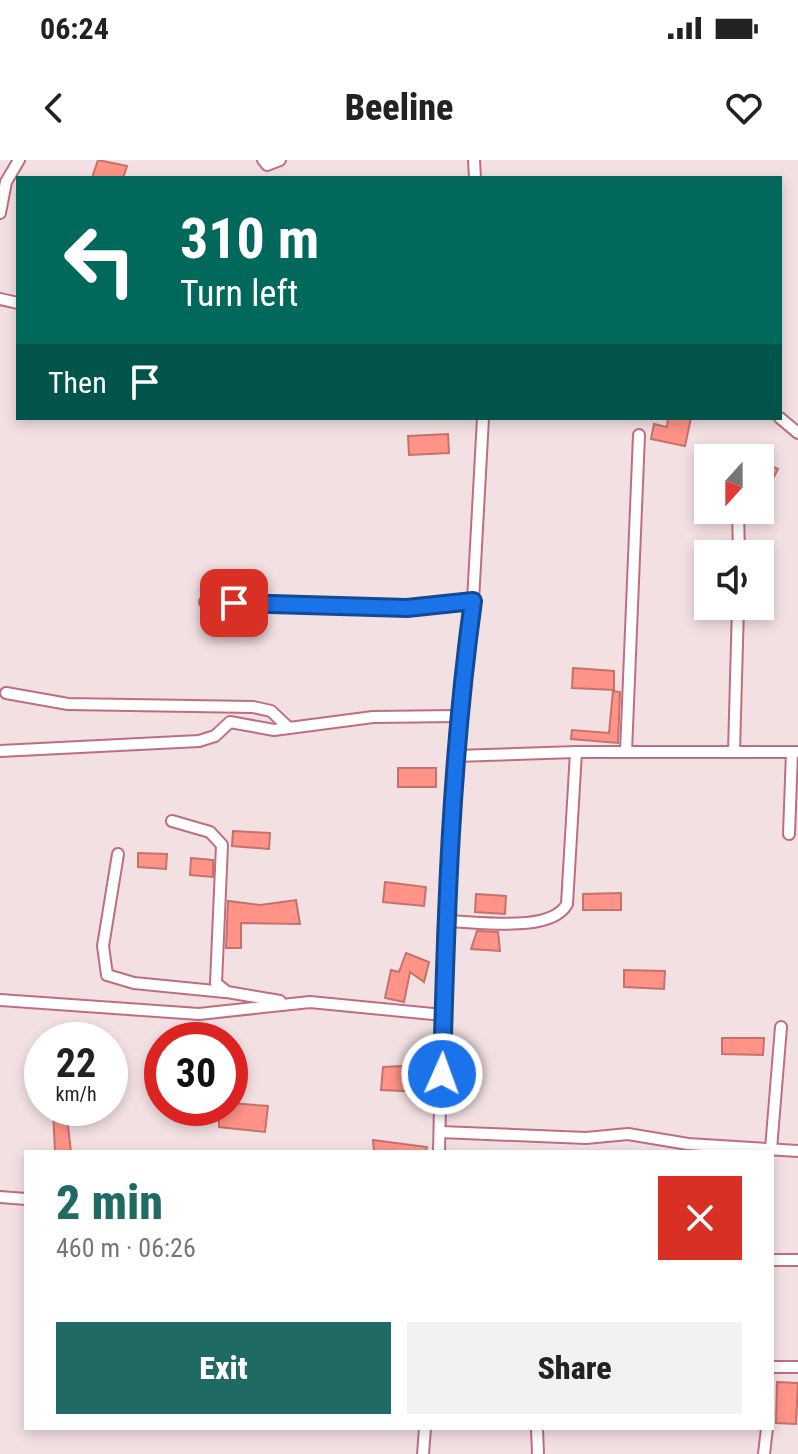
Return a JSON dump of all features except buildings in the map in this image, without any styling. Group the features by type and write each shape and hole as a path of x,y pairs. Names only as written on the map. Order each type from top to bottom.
{"street":[{"path":"0,213 3,185 19,160"},
{"path":"263,160 267,165 280,160"},
{"path":"439,1150 444,921 457,716 473,601 483,420"},
{"path":"782,420 798,433"},
{"path":"626,752 639,435"},
{"path":"205,602 407,608 473,601"},
{"path":"734,752 738,620"},
{"path":"6,693 68,704 253,707 271,711 289,728"},
{"path":"0,751 207,740 230,722 263,730 373,717 457,716"},
{"path":"444,921 540,922 562,914 567,904 576,752"},
{"path":"455,756 576,752 795,752 789,834"},
{"path":"172,821 210,832 222,845 215,962 216,983 227,992"},
{"path":"118,854 103,946 107,975 134,983 227,992 286,1002 443,1015"},
{"path":"0,1000 199,1014 286,1002"},
{"path":"771,1149 781,1027"},
{"path":"440,1132 586,1138 628,1134 688,1144 798,1151"},
{"path":"0,1197 24,1199"},
{"path":"774,1260 798,1260"},
{"path":"774,1367 798,1367"},
{"path":"423,1454 425,1430"},
{"path":"537,1430 538,1454"},
{"path":"764,1454 767,1430"}],"route":[{"path":"234,603 407,608 473,601 457,716 444,921 442,1074"}]}
